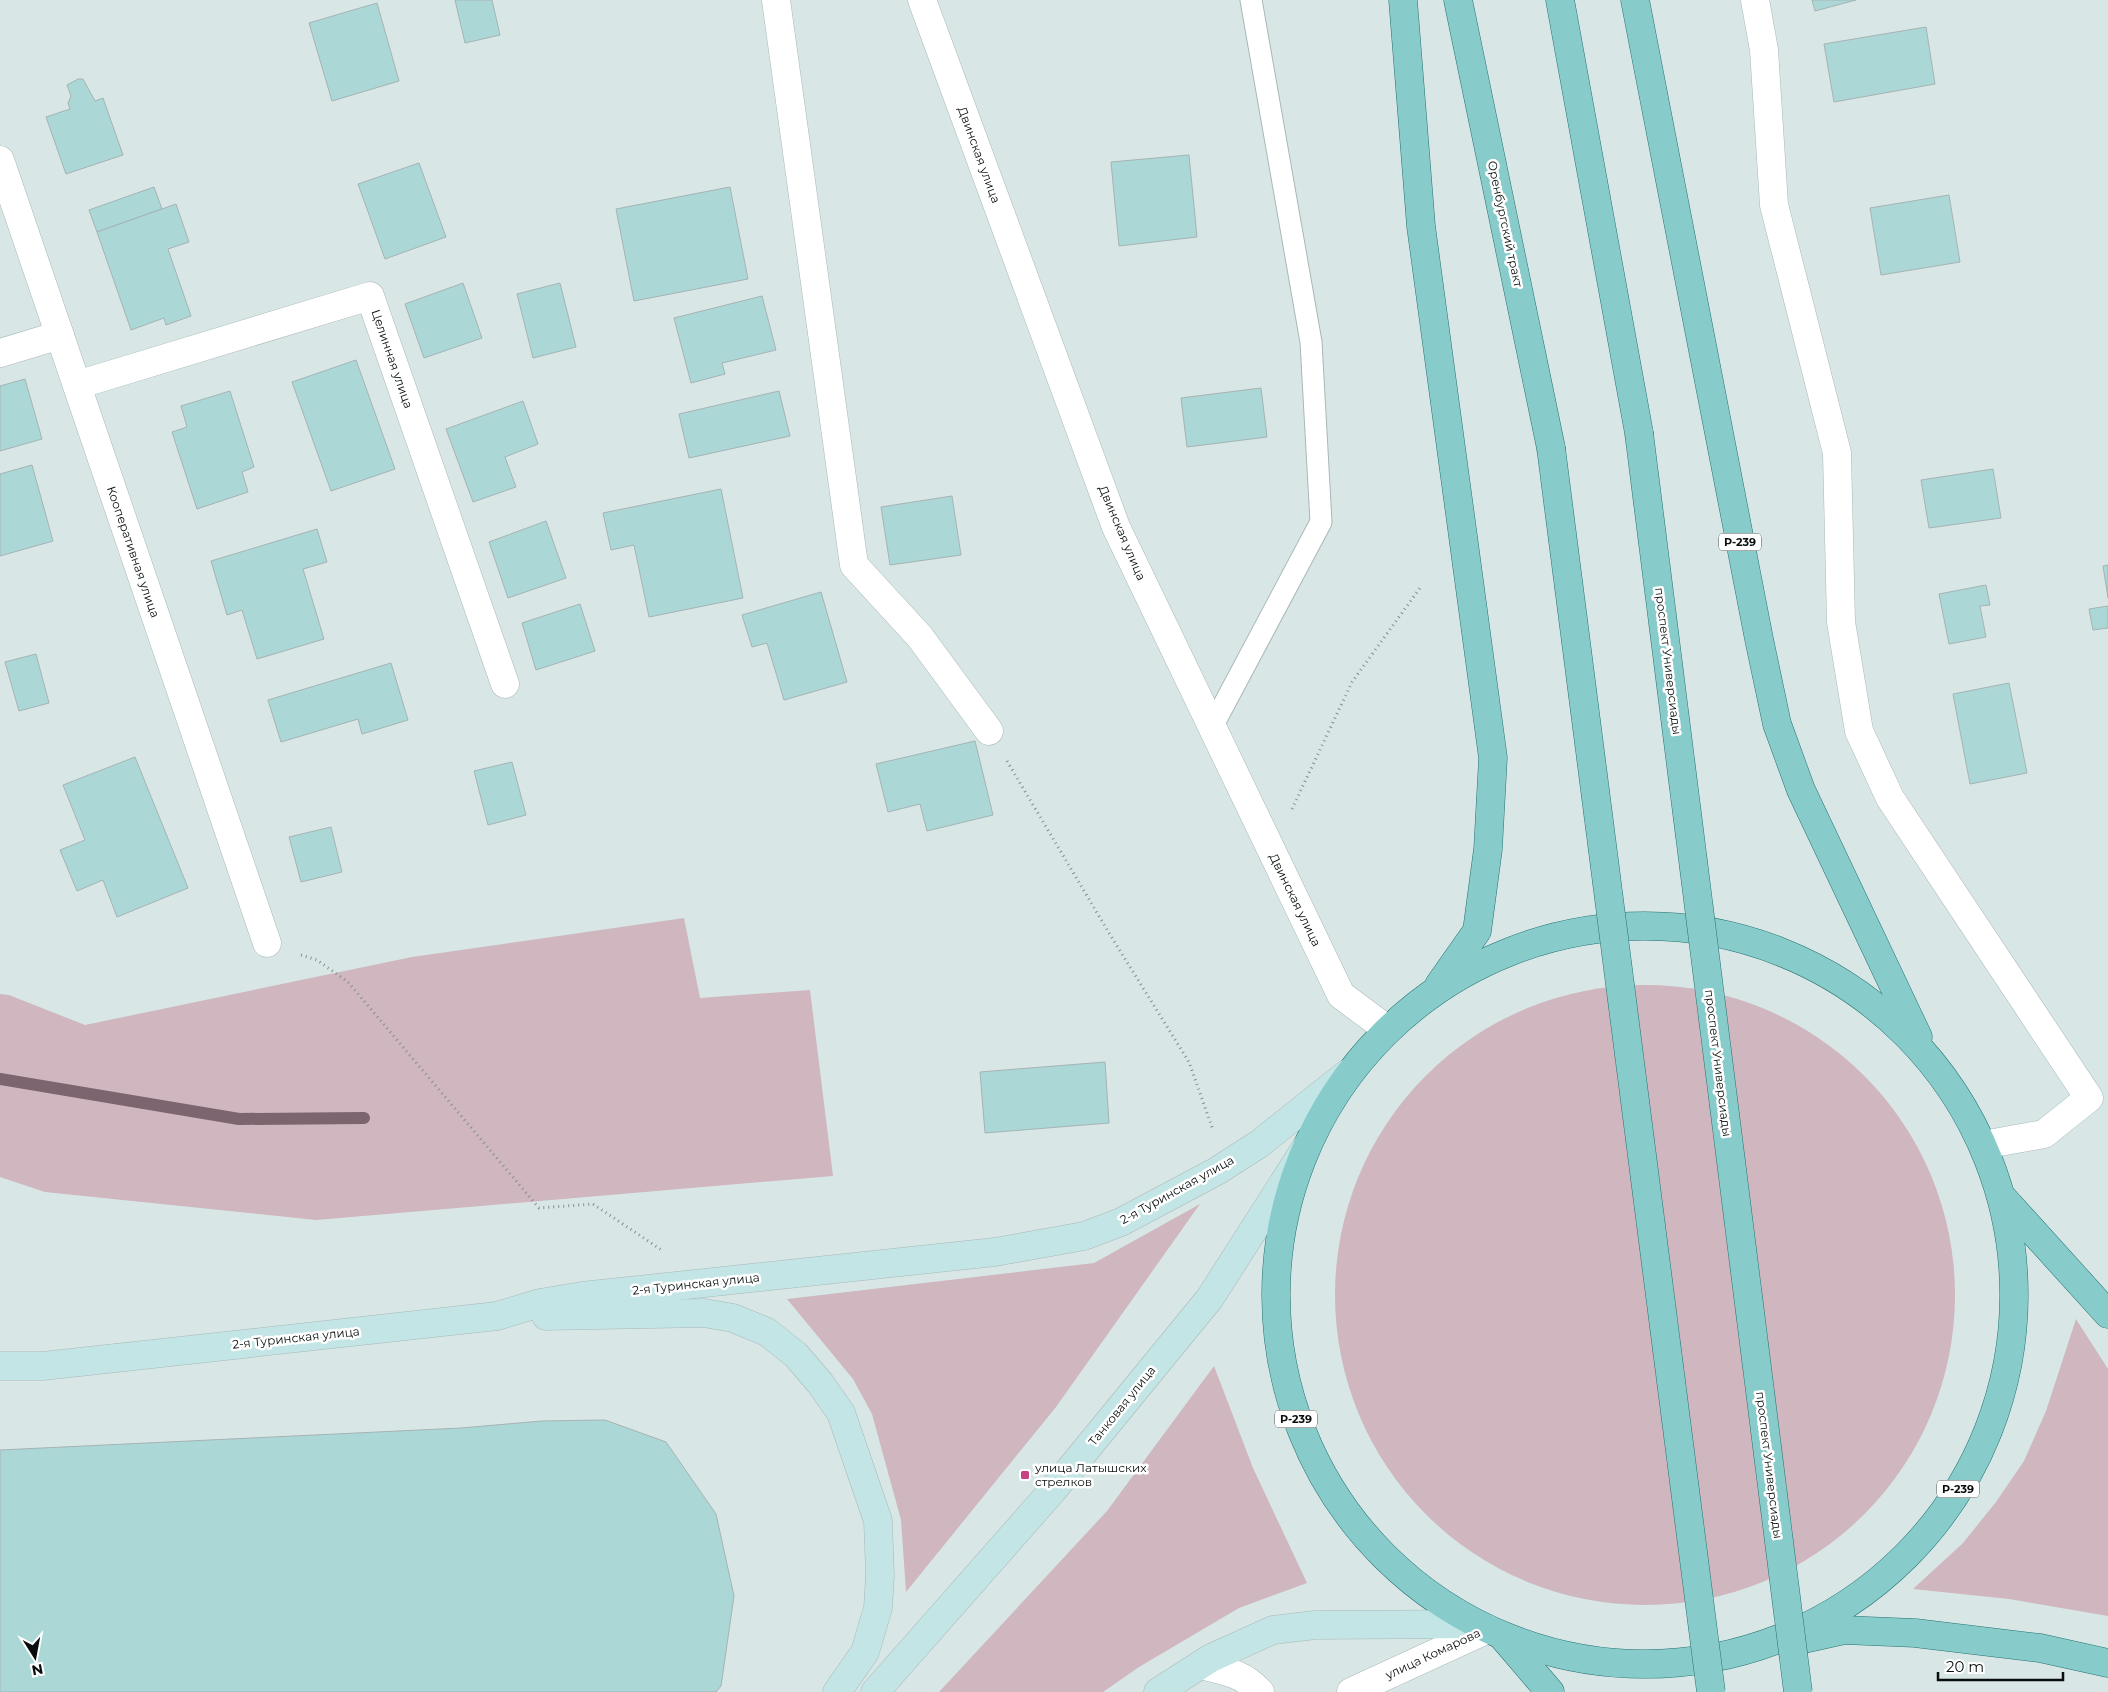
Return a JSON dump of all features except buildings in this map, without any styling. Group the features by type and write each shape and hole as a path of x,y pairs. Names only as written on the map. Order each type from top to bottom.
{"main road":[{"name":"Р-239","path":"1403,0 1421,226 1493,758 1488,849 1477,931 1432,994"},
{"name":"Оренбургский тракт","path":"1458,0 1551,448 1712,1692"},
{"name":"проспект Универсиады","path":"1560,0 1639,434 1798,1692"},
{"name":"Р-239","path":"1636,0 1777,724 1801,790 1927,1057"},
{"name":"Р-239","path":"1714,1658 1782,1638 1844,1606 1892,1570 1932,1528 1965,1479 1990,1426 2007,1370 2014,1311 2012,1253 2000,1195 1983,1145 1958,1099 1927,1057 1889,1018 1845,985 1797,959 1746,940 1692,930 1638,927 1583,932 1530,945 1479,965 1432,994 1388,1030 1348,1073 1326,1108 1307,1146 1288,1198 1277,1263 1275,1309 1281,1365 1296,1418 1318,1469 1348,1516 1385,1558 1421,1589 1488,1629 1532,1647 1592,1660 1653,1664 1714,1658 1844,1630 1915,1633 2040,1648 2108,1663"},
{"name":"Р-239","path":"2000,1195 2108,1314"},
{"path":"1488,1629 1550,1692"}],"street":[{"path":"776,0 854,565 920,637 989,731"},
{"name":"Двинская улица","path":"922,0 1116,527 1341,995 1388,1030"},
{"path":"1754,0 1764,50 1774,205 1837,453 1841,622 1859,731 1890,798 2088,1098 2044,1134 1983,1145"},
{"name":"Кооперативная улица","path":"0,160 267,943"},
{"name":"Целинная улица","path":"77,385 370,296 505,684"},
{"path":"0,354 60,335"},
{"name":"2-я Туринская улица","path":"0,1366 43,1366 497,1316 540,1303 582,1296 986,1253 1084,1236 1121,1222 1217,1171 1259,1144 1348,1073"},
{"name":"Танковая улица","path":"875,1692 1053,1490 1210,1298 1307,1146"},
{"path":"497,1316 704,1312 734,1318 767,1332 796,1355 841,1412 878,1522 880,1575 878,1608 865,1652 837,1692"},
{"path":"1158,1692 1211,1658 1273,1630 1315,1625 1488,1629"},
{"name":"улица Комарова","path":"1351,1692 1488,1629"},
{"path":"1201,1665 1247,1679 1260,1692"}],"lane":[{"path":"1212,727 1321,522 1311,342 1250,0"}],"path":[{"path":"1289,815 1352,682 1420,588"},
{"path":"989,731 1109,933 1189,1062 1213,1132"},
{"path":"267,943 317,960 348,982 538,1208 593,1204 671,1255"}],"shaded area":[{"path":"684,918 700,998 810,990 833,1176 316,1220 45,1192 0,1177 0,994 9,995 85,1025 412,957"},
{"path":"1645,985 1705,991 1735,998 1764,1009 1817,1037 1842,1055 1864,1076 1885,1098 1903,1123 1931,1176 1942,1205 1949,1235 1955,1295 1949,1355 1942,1385 1931,1414 1903,1467 1885,1492 1864,1514 1842,1535 1817,1553 1764,1581 1735,1592 1705,1599 1645,1605 1585,1599 1555,1592 1526,1581 1473,1553 1448,1535 1426,1514 1405,1492 1387,1467 1359,1414 1348,1385 1341,1355 1335,1295 1341,1235 1348,1205 1359,1176 1387,1123 1405,1098 1426,1076 1448,1055 1473,1037 1526,1009 1555,998 1585,991"},
{"path":"1200,1204 1056,1407 906,1592 901,1520 872,1414 853,1379 787,1299 1094,1263"},
{"path":"2076,1319 2108,1369 2108,1616 2009,1599 1913,1589 1963,1543 1996,1502 2024,1461 2046,1411"},
{"path":"1214,1366 1253,1468 1307,1583 1239,1608 1139,1667 1103,1692 939,1692 1107,1511"}],"waterway":[{"path":"0,1079 239,1119 364,1118"}],"place":[{"name":"улица Латышских стрелков","path":"1025,1475"}]}
